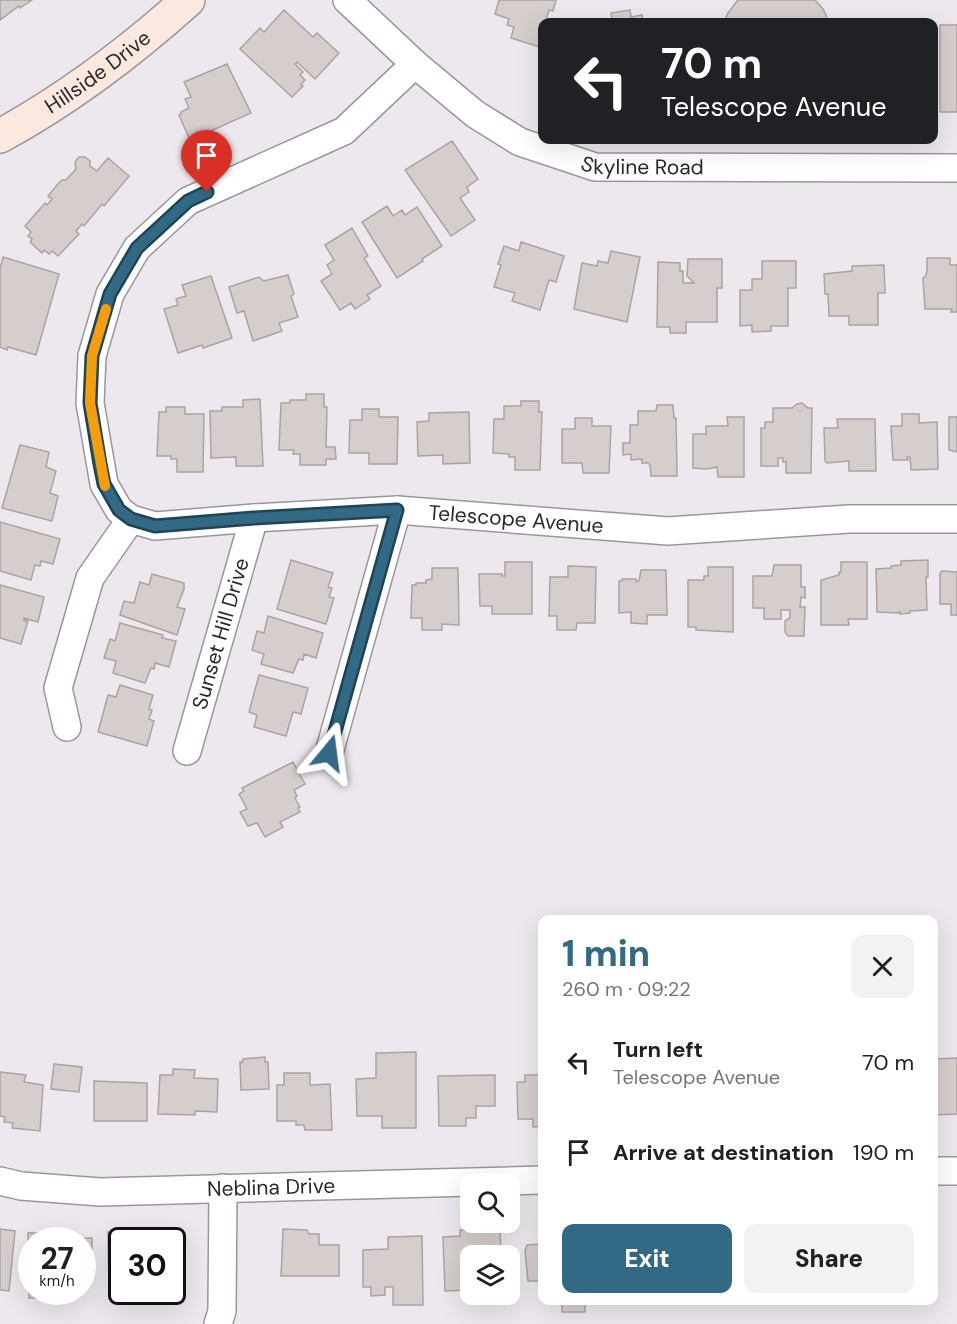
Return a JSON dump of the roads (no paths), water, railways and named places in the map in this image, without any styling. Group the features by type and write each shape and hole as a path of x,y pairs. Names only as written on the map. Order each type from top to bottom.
{"street":[{"name":"Hillside Drive","path":"0,136 38,115 143,41 188,0"},
{"name":"Skyline Road","path":"347,0 415,64 475,114 520,142 595,167 957,168"},
{"path":"67,727 58,688 90,578 131,519 119,510 104,484 90,403 92,356 110,294 137,248 188,201 344,131 415,64"},
{"path":"329,753 397,510"},
{"name":"Telescope Avenue","path":"131,519 155,526 397,510 668,531 849,519 957,519"},
{"name":"Sunset Hill Drive","path":"187,751 254,518"},
{"path":"938,1171 957,1171"},
{"name":"Neblina Drive","path":"0,1181 21,1186 100,1192 538,1180"},
{"path":"218,1324 222,1311 223,1188"}]}
